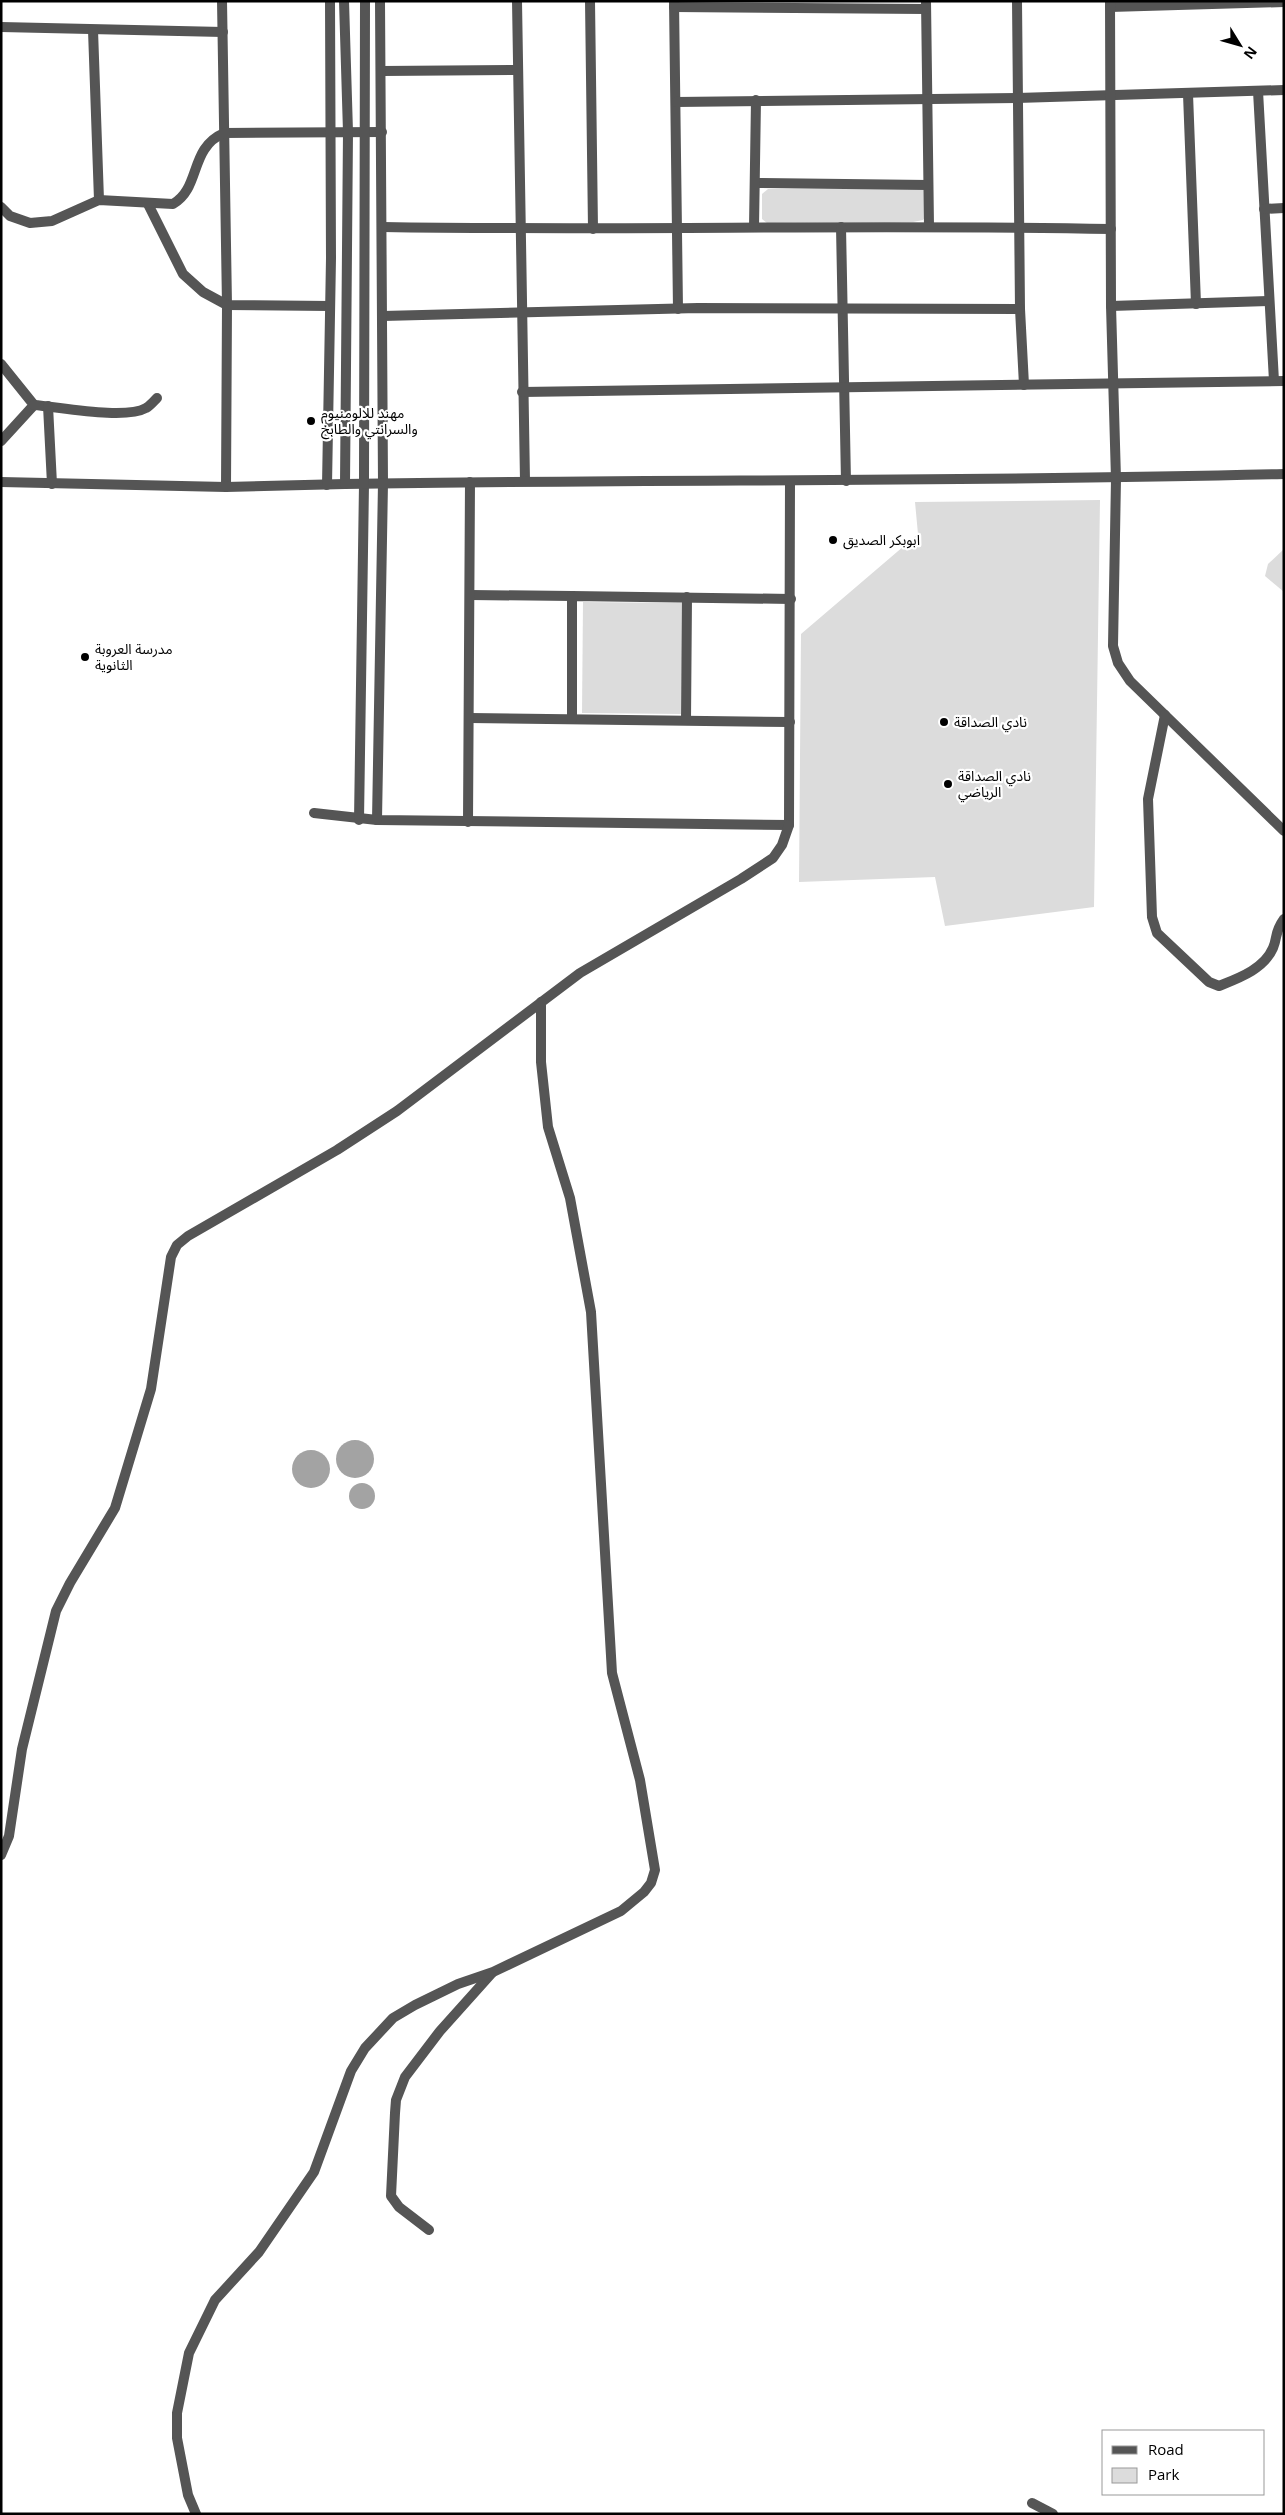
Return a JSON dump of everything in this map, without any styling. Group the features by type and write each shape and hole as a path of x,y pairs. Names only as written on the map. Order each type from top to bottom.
{"street":[{"path":"222,1 227,306 226,487"},
{"path":"327,485 330,306 330,1"},
{"path":"344,1 348,132 345,484"},
{"path":"360,820 364,484 365,1"},
{"path":"376,820 384,483 380,1"},
{"path":"517,1 522,392 525,481"},
{"path":"590,1 593,229"},
{"path":"1017,1 1020,309 1024,385"},
{"path":"1282,2 1110,4 1111,229 1116,479 1113,646 1118,663 1130,680 1284,832"},
{"path":"678,309 674,4 926,5 929,226"},
{"path":"1,26 93,30 223,32"},
{"path":"93,30 99,200"},
{"path":"382,71 518,70"},
{"path":"676,102 927,100 1284,90"},
{"path":"522,392 1279,381 1268,301 1258,91"},
{"path":"1188,94 1196,304"},
{"path":"754,227 756,100"},
{"path":"1,207 10,216 19,220 38,222 52,221 99,200 166,205 179,201 208,142 224,133 382,132"},
{"path":"755,183 928,185"},
{"path":"148,204 184,274 203,292 227,306 330,306"},
{"path":"1264,209 1284,208"},
{"path":"383,227 593,229 929,226 1111,229"},
{"path":"841,227 846,481"},
{"path":"1112,306 1268,301"},
{"path":"383,316 678,309 1020,309"},
{"path":"1,364 34,405 132,413 146,408 157,398"},
{"path":"1,441 34,405"},
{"path":"48,406 52,484"},
{"path":"1,482 226,487 525,481 1116,479 1284,474"},
{"path":"1,1855 8,1836 22,1749 56,1612 70,1583 115,1508 152,1389 169,1270 174,1250 188,1236 337,1150 374,1126 580,974 741,879 773,858 782,844 789,824 790,481"},
{"path":"468,822 471,595 470,482"},
{"path":"471,595 791,599"},
{"path":"572,596 572,719"},
{"path":"686,720 687,597"},
{"path":"1165,715 1148,799 1152,916 1157,933 1208,982 1219,986 1255,970 1264,963 1274,946 1275,933 1284,919"},
{"path":"470,718 790,722"},
{"path":"314,813 360,820 789,824"},
{"path":"196,2514 188,2495 177,2438 182,2380 189,2353 215,2300 259,2252 314,2172 351,2071 378,2033 392,2018 415,2005 458,1984 493,1972 621,1910 644,1892 651,1883 655,1870 640,1780 612,1674 591,1312 570,1198 548,1126 541,1062 541,1002"},
{"path":"429,2230 399,2207 391,2196 396,2100 405,2077 421,2054 493,1972"},
{"path":"1032,2503 1054,2514"}],"green space":[{"path":"922,188 926,191 927,214 923,220 913,222 767,223 762,219 762,194 768,189"},
{"name":"نادي الصداقة الرياضي","path":"1100,500 1094,907 945,926 935,877 799,882 801,634 918,534 915,502"},
{"path":"1284,549 1284,592 1265,576 1268,564"},
{"path":"583,602 683,603 681,714 582,713"}],"shaded area":[{"path":"355,1440 362,1441 368,1446 373,1452 373,1466 368,1472 362,1477 355,1478 348,1477 342,1472 337,1466 336,1459 337,1452 342,1446 348,1441"},
{"path":"311,1450 318,1451 324,1456 329,1462 329,1476 324,1482 318,1487 311,1488 304,1487 298,1482 293,1476 292,1469 293,1462 298,1456 304,1451"},
{"path":"362,1483 371,1487 375,1496 371,1505 362,1509 353,1505 349,1496 353,1487"}],"place":[{"name":"مهند للالومنيوم والسرانتي والطابخ","path":"311,421"},
{"name":"ابوبكر الصديق","path":"833,540"},
{"name":"مدرسة العروبة الثانوية","path":"85,657"},
{"name":"نادي الصداقة","path":"944,722"},
{"name":"نادي الصداقة الرياضي","path":"948,784"}]}
